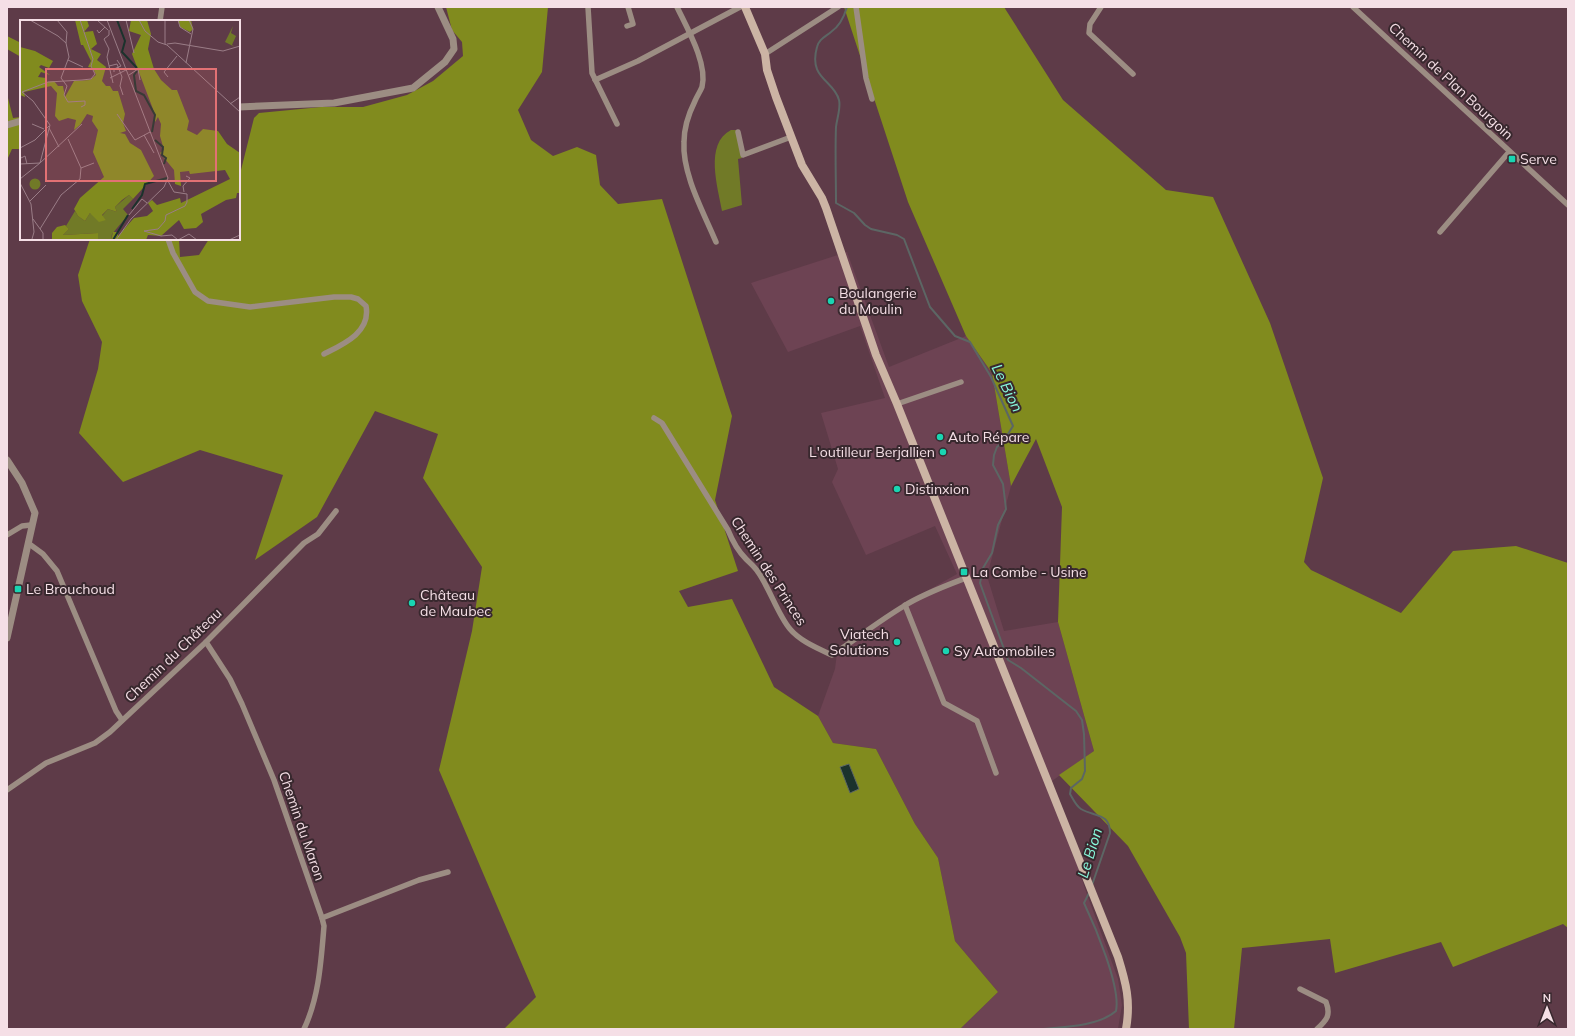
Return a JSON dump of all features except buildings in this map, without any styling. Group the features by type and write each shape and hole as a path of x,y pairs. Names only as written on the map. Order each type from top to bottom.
{"main road":[{"path":"745,7 765,54 767,70 802,165 822,198 876,355 897,404 1118,957 1128,987 1129,1011 1126,1029"}],"street":[{"path":"160,20 162,7"},
{"path":"240,107 334,103 413,88 445,62 454,49 453,39 438,7"},
{"path":"588,7 592,73 617,124"},
{"path":"627,26 633,24 628,7"},
{"path":"678,7 699,57 703,72 702,87 688,116 684,142 685,159 693,186 716,242"},
{"path":"595,80 638,61 740,7"},
{"path":"765,54 838,7"},
{"path":"856,7 866,78 872,99"},
{"path":"1101,7 1090,24 1089,33 1133,74"},
{"name":"Chemin de Plan Bourgoin","path":"1353,7 1568,205"},
{"path":"7,125 20,121"},
{"path":"738,132 743,155 791,137"},
{"path":"1440,232 1509,152"},
{"path":"168,240 173,253 195,292 208,301 250,308 334,297 351,297 358,299 366,306 366,321 364,327 344,344 324,354"},
{"path":"897,404 961,382"},
{"name":"Chemin des Princes","path":"654,418 662,424 744,558 757,570 789,628 798,637 832,655 866,633 904,605 966,578"},
{"path":"7,460 22,484 35,513 31,524 28,543 9,621 7,638"},
{"name":"Chemin du Château","path":"7,790 46,763 95,743 110,732 206,642 304,543 318,534 336,511"},
{"path":"7,534 22,526 31,524"},
{"path":"28,543 43,554 57,571 116,711 122,720"},
{"path":"904,605 944,703 977,721 996,773"},
{"name":"Chemin du Maron","path":"206,642 230,679 274,780 322,918 324,926 317,988 311,1012 304,1029"},
{"path":"322,918 419,880 448,872"},
{"path":"1300,989 1326,1002 1330,1011 1327,1020 1317,1029"}],"shaded area":[{"path":"847,252 889,367 966,336 992,373 1011,486 987,576 1004,631 1058,622 1094,751 1052,781 1085,889 1118,979 1122,1005 1118,1029 960,1029 998,992 955,941 938,858 915,824 876,749 833,743 818,716 835,669 837,653 897,608 957,574 935,526 866,555 832,482 838,469 821,413 885,398 860,326 788,352 751,283"},
{"path":"849,764 859,789 850,793 840,767"}],"green space":[{"path":"446,7 548,7 542,72 518,110 531,140 553,156 577,147 596,155 600,185 618,204 662,199 732,416 715,500 738,571 679,591 688,607 732,599 774,687 818,716 833,743 876,749 915,824 938,858 955,941 998,992 960,1029 504,1029 536,997 439,770 472,631 482,567 423,478 438,434 375,411 317,517 255,560 283,475 200,450 123,482 79,433 98,369 102,342 82,301 78,275 90,240 179,240 180,257 199,255 208,240 240,240 240,174 254,118 259,113 321,107 363,107 407,95 433,81 463,56 462,42 452,30"},
{"path":"844,7 1004,7 1063,100 1166,190 1213,197 1270,323 1323,478 1304,562 1311,570 1401,613 1453,551 1516,546 1568,563 1568,928 1563,924 1453,967 1441,942 1335,973 1330,939 1242,948 1234,1029 1189,1029 1186,953 1180,937 1128,846 1059,775 1094,751 1058,622 1062,507 1036,439 1011,486 992,373 966,336 908,202"},
{"path":"7,36 20,42 20,56 7,49"},
{"path":"7,94 13,118 20,117 20,149 12,149 7,160"},
{"path":"731,130 736,130 742,158 738,159 742,205 722,211 716,179 715,155 718,145 723,137"}],"waterway":[{"name":"Le Bion","path":"847,7 839,24 819,42 815,58 819,73 836,93 839,100 836,127 836,203 854,213 871,229 897,235 904,239 930,307 955,336 970,342 991,377 1013,426 1003,442 997,447 994,455 993,465 1003,484 1006,509 998,525 992,553 983,568 980,583 1008,660 1021,668 1076,711 1082,720 1085,771 1082,779 1071,788 1070,794 1079,808 1086,812 1101,816 1105,819 1110,833 1092,885"},
{"name":"Le Bion","path":"1043,1029 1091,1023 1101,1020 1116,1011 1117,1000 1111,972 1084,903 1089,893"}],"place":[{"name":"Serve","path":"1512,159"},
{"name":"Boulangerie du Moulin","path":"831,301"},
{"name":"Auto Répare","path":"940,437"},
{"name":"L'outilleur Berjallien","path":"943,452"},
{"name":"Distinxion","path":"897,489"},
{"name":"La Combe - Usine","path":"964,572"},
{"name":"Le Brouchoud","path":"18,589"},
{"name":"Château de Maubec","path":"412,603"},
{"name":"Viatech Solutions","path":"897,642"},
{"name":"Sy Automobiles","path":"946,651"}]}
